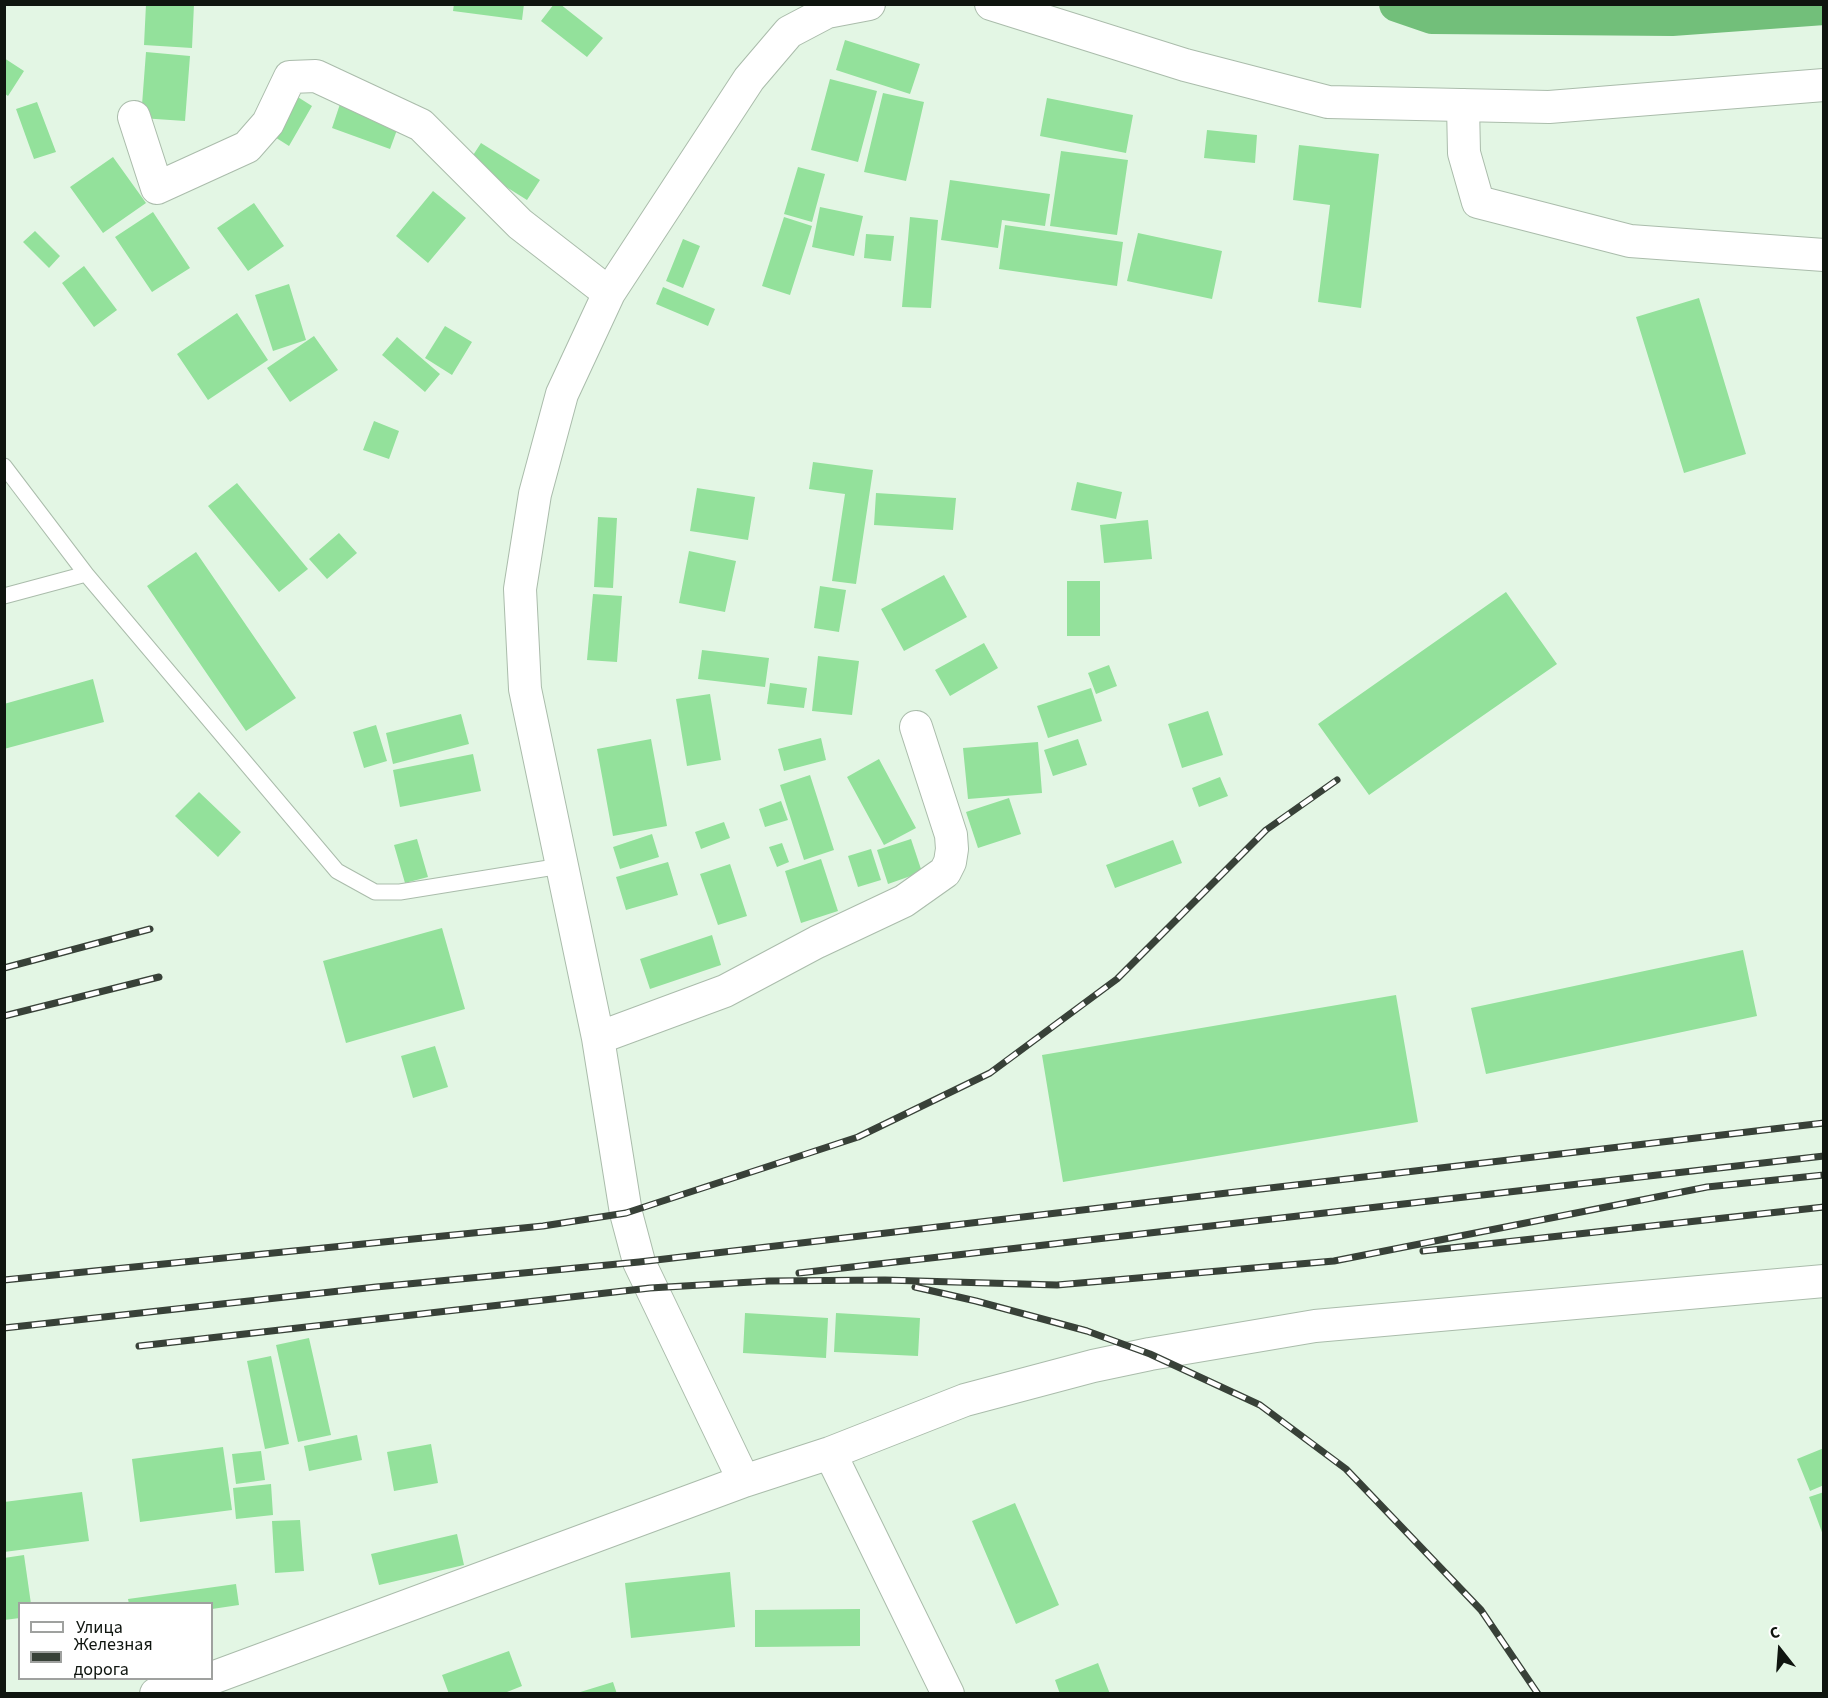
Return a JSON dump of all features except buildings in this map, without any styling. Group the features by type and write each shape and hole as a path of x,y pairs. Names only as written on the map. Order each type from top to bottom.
{"street":[{"path":"744,1481 639,1262 626,1213 598,1038 525,688 520,589 535,495 562,394 609,293 749,79 789,32 827,12 868,4"},
{"path":"991,4 1185,65 1328,102 1549,106 1824,85"},
{"path":"134,117 157,188 247,147 268,123 290,77 316,76 421,125 520,224 609,293"},
{"path":"1463,105 1464,153 1478,202 1630,241 1824,255"},
{"path":"598,1038 725,991 817,942 904,901 945,872 950,862 951,835 916,727"},
{"path":"213,1677 744,1481 830,1453 965,1400 1093,1366 1315,1326 1824,1281"},
{"path":"830,1453 948,1694"},
{"path":"156,1694 188,1687 206,1680"}],"lane":[{"path":"4,466 86,574 337,871 375,892 400,892 561,866"},
{"path":"4,596 86,574"}],"waterway":[{"path":"1397,4 1432,16 1672,18 1824,7"}],"railway":[{"path":"4,1280 543,1226 626,1213 858,1137 990,1073 1117,979 1266,830 1337,780"},
{"path":"4,968 150,929"},
{"path":"4,1016 159,977"},
{"path":"4,1328 376,1287 639,1262 1824,1123"},
{"path":"799,1273 1824,1156"},
{"path":"139,1346 650,1288 769,1281 885,1280 1057,1285 1334,1261 1707,1187 1824,1175"},
{"path":"1423,1251 1824,1207"},
{"path":"915,1287 1087,1331 1150,1354 1260,1405 1346,1469 1481,1610 1538,1694"}]}
